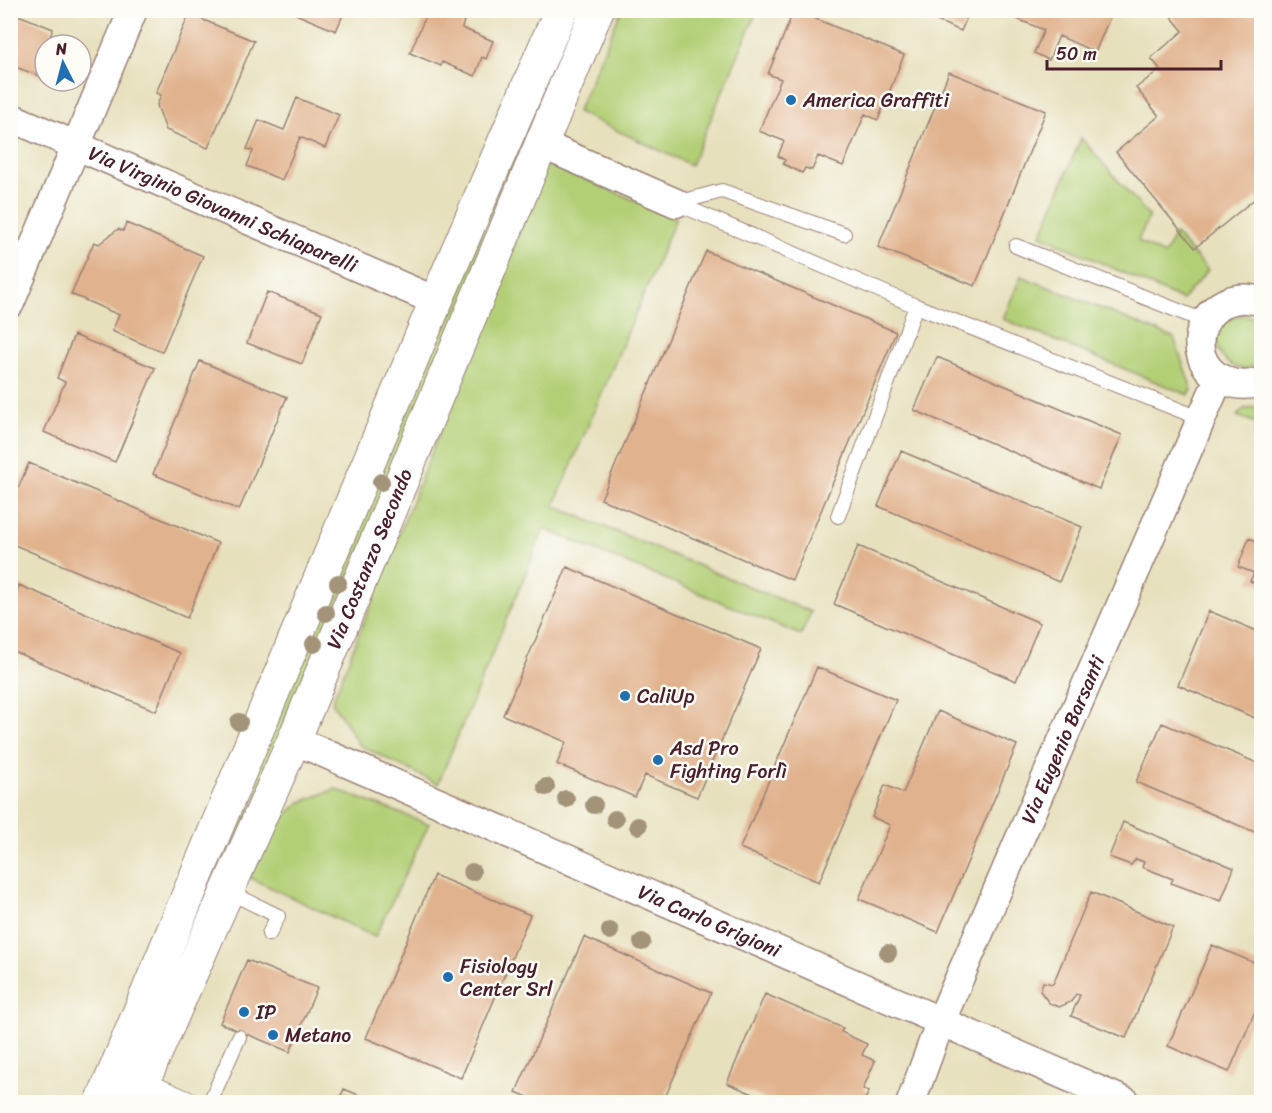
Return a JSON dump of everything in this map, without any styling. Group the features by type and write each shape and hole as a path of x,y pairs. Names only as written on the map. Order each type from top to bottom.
{"street":[{"path":"10,303 133,10"},
{"name":"Via Costanzo Secondo","path":"102,1102 436,301 561,10"},
{"name":"Via Costanzo Secondo","path":"139,1091 294,740 597,10"},
{"name":"Via Virginio Giovanni Schiaparelli","path":"10,117 436,301"},
{"path":"541,144 676,203"},
{"path":"1262,302 1244,297 1229,300 1213,309 1204,321 1199,346 1204,361 1219,378 1233,384 1262,381"},
{"name":"Via Eugenio Barsanti","path":"911,1102 940,1023 1219,378"},
{"name":"Via Carlo Grigioni","path":"294,740 1126,1102"}],"lane":[{"path":"676,203 722,192 844,234"},
{"path":"676,203 916,306 1202,419"},
{"path":"1016,246 1204,321"},
{"path":"838,516 916,306"},
{"path":"227,891 278,916 268,934"},
{"path":"210,1102 239,1037"},
{"path":"139,1091 196,1102"}],"green space":[{"path":"575,11 589,11 127,1102 113,1102"},
{"path":"621,11 757,11 691,165 577,112"},
{"path":"1081,138 1149,216 1138,241 1164,255 1175,234 1208,270 1182,300 1041,235"},
{"path":"547,163 676,218 554,506 811,612 801,635 544,529 438,784 359,745 332,702"},
{"path":"1021,276 1174,338 1192,390 1188,395 1003,319"},
{"path":"1243,315 1253,317 1261,323 1261,360 1249,368 1238,368 1227,362 1220,353 1217,342 1219,330 1227,321"},
{"path":"1262,406 1261,433 1255,431 1259,424 1237,416 1244,409"},
{"path":"335,789 429,824 375,937 250,878 270,831 299,803"}],"building":[{"path":"286,10 345,10 336,31"},
{"path":"428,10 442,10 464,20 462,28 493,41 486,59 482,57 475,76 442,62 441,66 410,53"},
{"path":"794,10 904,55 878,120 865,114 843,166 818,156 812,170 805,168 802,173 783,164 785,160 778,156 784,141 759,131 781,79 768,74"},
{"path":"911,10 970,10 961,31"},
{"path":"1021,10 1113,10 1095,52 1059,36 1049,60 1034,53 1044,30 1017,19"},
{"path":"1176,10 1262,10 1262,203 1257,197 1195,248 1116,152 1159,116 1136,88 1160,69 1151,58 1183,31 1170,15"},
{"path":"11,12 53,29 51,33 33,33 33,74 10,65"},
{"path":"189,14 254,41 208,148 166,130 157,105 161,95 156,93"},
{"path":"949,72 1046,111 975,286 878,247"},
{"path":"297,98 339,115 325,148 300,137 282,180 247,166 253,151 247,149 259,120 284,130"},
{"path":"126,223 203,256 162,352 112,331 119,315 71,294 94,242 99,244 118,229 123,231"},
{"path":"706,251 896,332 792,580 601,499"},
{"path":"267,292 322,313 302,364 247,343"},
{"path":"74,335 155,368 115,462 44,432 65,382 57,378"},
{"path":"937,357 1122,435 1099,489 914,410"},
{"path":"200,361 287,397 239,510 153,474"},
{"path":"901,451 1082,527 1059,582 878,506"},
{"path":"29,463 218,543 187,618 10,543 10,507"},
{"path":"1249,538 1262,543 1262,585 1250,581 1254,573 1238,567"},
{"path":"858,546 1040,623 1016,681 834,604"},
{"path":"567,567 761,649 697,797 645,775 635,797 557,764 566,742 503,715"},
{"path":"19,585 180,653 156,711 10,650 10,594 14,596"},
{"path":"1209,611 1262,633 1262,721 1178,685"},
{"path":"817,667 896,700 819,882 740,848"},
{"path":"938,711 1017,745 938,932 859,899 890,825 872,817 885,785 903,793"},
{"path":"1162,723 1262,765 1262,823 1257,833 1136,782"},
{"path":"1123,822 1234,868 1221,901 1171,883 1173,879 1142,867 1144,862 1136,859 1131,865 1109,857"},
{"name":"Fisiology Center Srl","path":"434,875 530,915 461,1078 366,1038"},
{"path":"1091,892 1173,927 1126,1038 1071,1016 1080,995 1076,994 1071,1002 1059,1007 1049,1003 1040,991 1043,982 1053,984"},
{"path":"584,937 711,993 663,1102 540,1102 516,1092"},
{"path":"1212,945 1262,966 1262,995 1229,1072 1168,1046"},
{"path":"247,960 317,988 290,1052 220,1023"},
{"path":"765,994 843,1028 841,1032 867,1044 862,1055 875,1061 863,1089 869,1091 864,1102 825,1102 813,1097 811,1102 772,1102 727,1083"},
{"path":"344,1089 376,1102 338,1102"}],"place":[{"name":"America Graffiti","path":"791,100"},
{"name":"CaliUp","path":"625,696"},
{"name":"Asd Pro Fighting Forlì","path":"658,760"},
{"name":"Fisiology Center Srl","path":"448,977"},
{"name":"IP","path":"244,1012"},
{"name":"Metano","path":"273,1035"}]}
